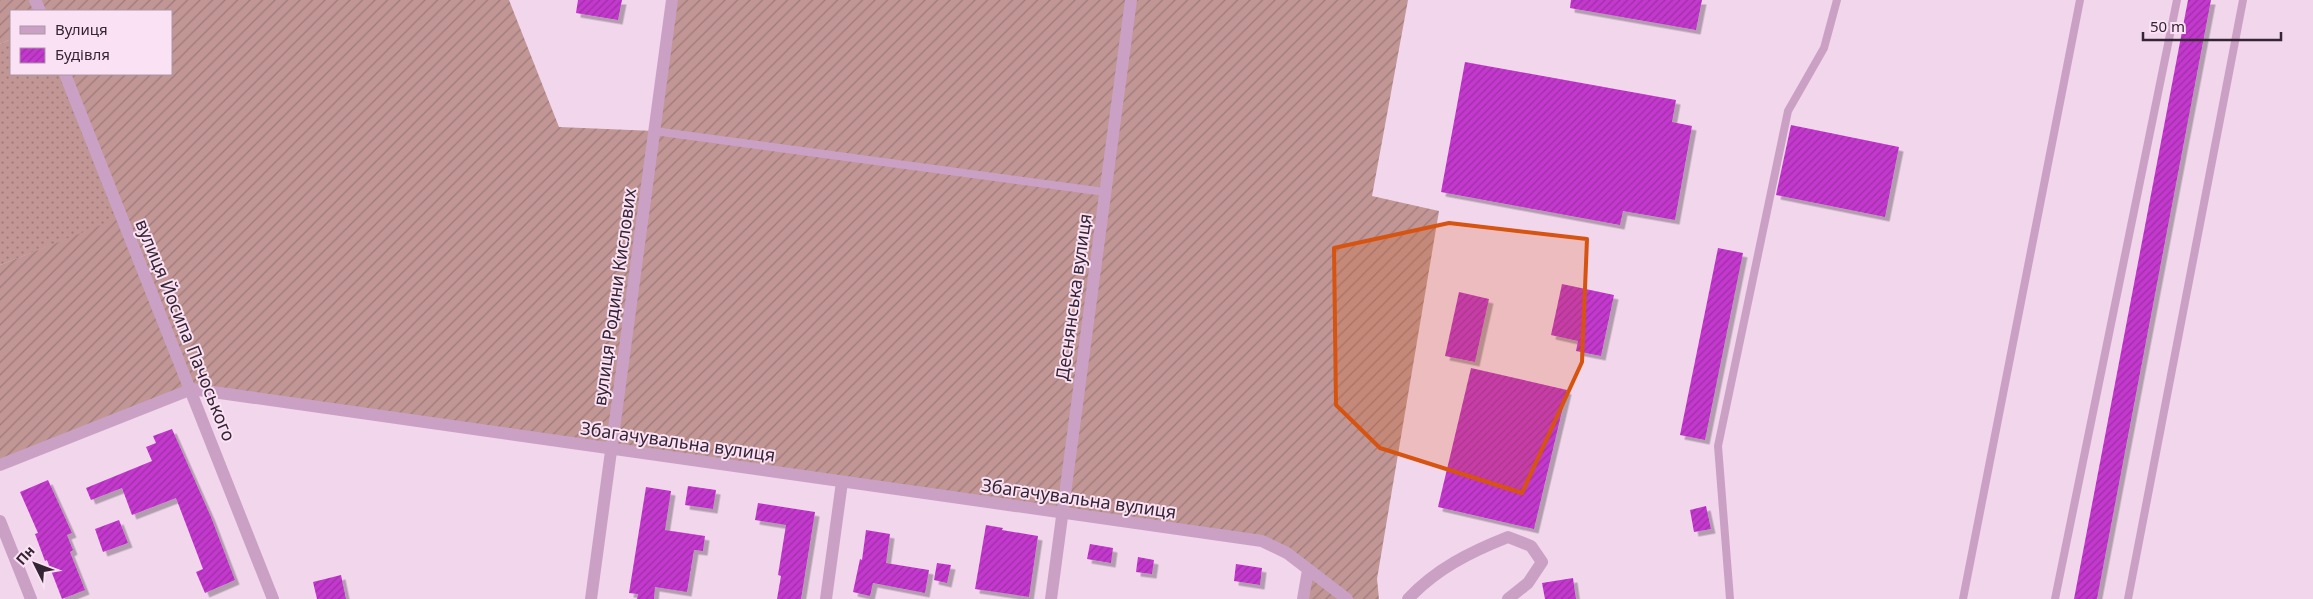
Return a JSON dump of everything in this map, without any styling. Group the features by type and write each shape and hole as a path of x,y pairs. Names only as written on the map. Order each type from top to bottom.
{"street":[{"name":"вулиця Родини Кислових","path":"591,599 672,0"},
{"name":"Деснянська вулиця","path":"1050,599 1131,0"},
{"name":"вулиця Йосипа Пачоського","path":"65,75 274,599"},
{"name":"Збагачувальна вулиця","path":"0,465 192,389 1262,541 1287,554 1347,599"},
{"path":"826,599 842,482"},
{"path":"0,521 31,599"},
{"path":"1408,599 1435,575 1455,561 1480,548 1508,537 1531,546 1542,562 1528,583 1508,599"},
{"path":"1303,599 1308,570"}],"lane":[{"path":"1730,599 1718,446 1788,111 1824,48 1837,0"},
{"path":"1963,599 2080,0"},
{"path":"2055,599 2177,0"},
{"path":"2128,599 2243,0"},
{"path":"654,131 1105,192"}],"highlighted area":[{"path":"1449,223 1587,239 1582,362 1522,493 1380,448 1336,405 1334,248"}],"shaded area":[{"path":"0,0 509,0 559,127 654,131 673,0 1408,0 1372,196 1439,211 1377,579 1379,599 1303,599 1308,570 1262,541 192,389 0,465 0,265 122,217 65,75 172,75 172,10 10,10 10,39 0,44"},
{"path":"10,39 10,75 65,75 122,218 0,265 0,44"}],"building":[{"path":"578,0 622,0 618,20 576,13"},
{"path":"1571,0 1702,0 1696,30 1570,8"},
{"path":"2188,0 2211,0 2097,599 2074,599"},
{"path":"1465,62 1676,100 1672,122 1692,126 1675,220 1623,211 1620,225 1441,192"},
{"path":"1791,125 1899,147 1885,217 1776,195"},
{"path":"1718,248 1743,253 1705,440 1680,435"},
{"path":"1562,284 1614,295 1601,356 1576,351 1578,341 1551,335"},
{"path":"1459,292 1489,299 1475,362 1445,356"},
{"path":"1471,368 1567,390 1534,529 1438,507"},
{"path":"172,429 211,517 235,580 205,593 196,572 203,569 176,498 132,515 122,488 91,500 86,488 152,461 146,447 156,443 153,436"},
{"path":"48,480 72,533 67,535 73,550 70,552 85,590 62,599 47,560 45,561 35,534 38,533 20,492"},
{"path":"688,486 716,490 713,509 685,505"},
{"path":"646,487 671,491 665,530 705,536 703,551 694,550 687,592 655,587 654,599 637,599 638,594 629,593"},
{"path":"758,503 815,512 801,599 777,599 781,576 778,575 786,525 755,520"},
{"path":"1706,506 1711,529 1694,532 1690,510"},
{"path":"119,520 128,543 103,552 95,529"},
{"path":"986,525 1003,528 1002,530 1038,536 1029,597 975,589"},
{"path":"866,530 890,534 886,563 929,570 925,593 873,583 870,596 853,592 860,559 862,560"},
{"path":"1090,544 1113,548 1111,563 1087,559"},
{"path":"1138,557 1154,560 1152,574 1136,572"},
{"path":"937,563 951,565 947,583 934,580"},
{"path":"1236,564 1262,568 1260,585 1234,581"},
{"path":"341,575 346,599 317,599 313,582"},
{"path":"1573,578 1576,599 1545,599 1542,583"}]}
